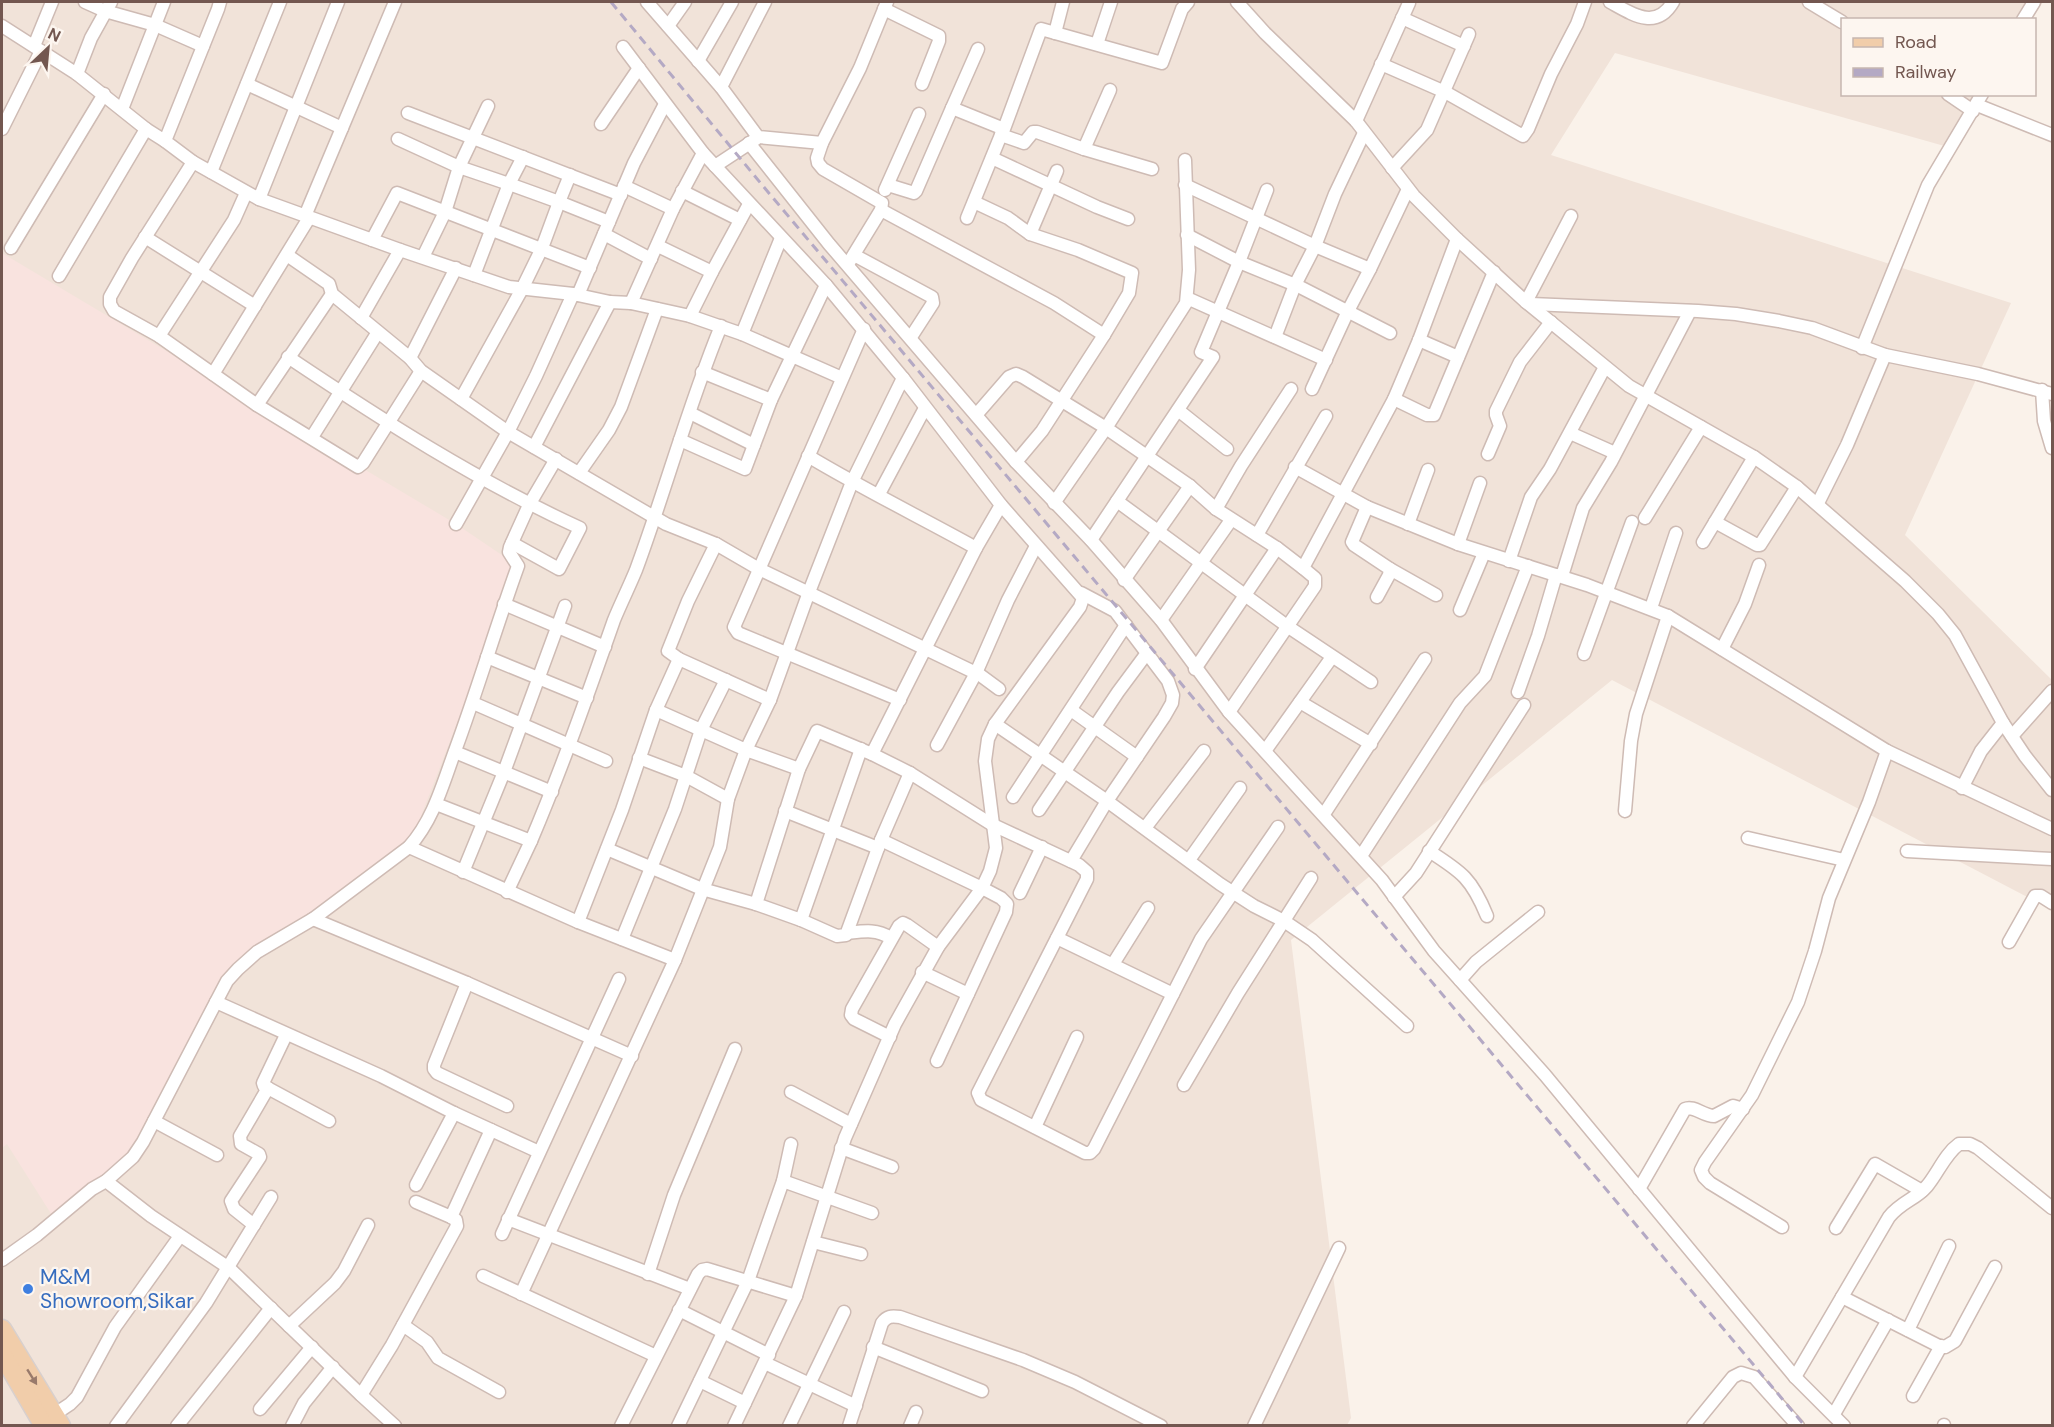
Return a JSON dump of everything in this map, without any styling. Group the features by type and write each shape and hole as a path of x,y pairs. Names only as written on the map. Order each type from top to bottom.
{"main road":[{"path":"2,1329 53,1422"},
{"path":"2,1354 53,1422"}],"street":[{"path":"2,129 38,48 52,2"},
{"path":"85,2 108,6 203,46"},
{"path":"122,110 164,2"},
{"path":"165,141 219,2"},
{"path":"211,172 280,2"},
{"path":"259,199 338,2"},
{"path":"213,374 287,255 307,217 395,2"},
{"path":"647,2 721,87 789,195 851,260 911,337 1016,462 1091,540 1161,620 1229,712 1324,814 1394,897 1428,944 1545,1075 1796,1377 1844,1425"},
{"path":"668,26 685,2"},
{"path":"698,61 732,2"},
{"path":"721,87 765,2"},
{"path":"1055,33 1064,2"},
{"path":"1096,44 1111,2"},
{"path":"968,218 1041,29 1162,63 1182,9 1188,2"},
{"path":"1237,2 1265,33 1356,121 1408,189 1457,239 1528,303 1605,367 1646,396 1754,457 1797,487 1905,581 1955,635 2003,723 2052,790"},
{"path":"1381,64 1445,92 1518,135 1525,135 1585,2"},
{"path":"1610,2 1632,14 1650,18 1660,16 1673,2"},
{"path":"1809,2 1841,21"},
{"path":"2024,18 2034,2"},
{"path":"1356,121 1409,3"},
{"path":"921,84 939,36 886,5 860,68 822,143 817,158 818,163 881,205 1053,303 1104,335"},
{"path":"77,74 91,38 108,6"},
{"path":"1392,168 1427,130 1467,40 1402,18"},
{"path":"2,26 77,74 146,129 193,162 259,199 509,287 631,303 690,316 742,334 842,378"},
{"path":"623,47 703,153 826,285 1036,546 1081,592 1115,611 1168,681 1173,695 1168,710 1107,801 1071,861"},
{"path":"888,185 914,193 916,191 978,49"},
{"path":"601,124 639,68"},
{"path":"247,84 342,128"},
{"path":"1084,149 1110,90"},
{"path":"11,248 104,94"},
{"path":"1954,96 2052,135"},
{"path":"456,524 508,432 590,268 622,190 665,104"},
{"path":"1862,348 1928,184 1977,104"},
{"path":"423,257 445,212 459,167 488,106"},
{"path":"952,108 1024,143 1033,132 1037,132 1152,169"},
{"path":"408,112 570,175 622,190 673,209"},
{"path":"851,260 881,205 919,114"},
{"path":"59,276 146,129"},
{"path":"1275,337 1295,285 1315,246 1335,194 1364,133"},
{"path":"398,139 459,167 560,202 609,222"},
{"path":"715,166 754,140 822,143"},
{"path":"631,303 673,209 703,153"},
{"path":"474,275 509,184 523,157"},
{"path":"992,158 1128,219"},
{"path":"1054,503 1106,428 1186,303 1185,160"},
{"path":"193,162 110,297 110,304 114,311 159,336 257,405 360,467 422,371"},
{"path":"1030,234 1057,171"},
{"path":"461,399 542,248 570,175"},
{"path":"1185,185 1370,269"},
{"path":"1312,389 1408,189"},
{"path":"1091,540 1213,357 1201,351 1267,190"},
{"path":"682,191 740,220"},
{"path":"159,336 234,220 246,193"},
{"path":"372,240 397,193 590,268"},
{"path":"974,202 1008,218 1030,234 1078,250 1132,273 1129,292 1104,335 1042,431 1016,462"},
{"path":"690,316 749,204"},
{"path":"1528,303 1571,216"},
{"path":"604,234 651,259"},
{"path":"1187,236 1239,262 1348,310 1390,333"},
{"path":"145,237 255,306"},
{"path":"742,334 781,238"},
{"path":"1303,568 1394,399 1457,239"},
{"path":"658,246 712,272"},
{"path":"361,318 400,250"},
{"path":"287,255 329,284 332,294 410,358 422,371 508,432 666,524 716,544 759,569 976,673 999,689"},
{"path":"851,260 932,297 933,303 911,337"},
{"path":"410,358 456,268"},
{"path":"1394,399 1427,415 1434,416 1494,272"},
{"path":"681,440 745,469 771,400 826,285"},
{"path":"257,405 332,294"},
{"path":"1187,298 1326,360"},
{"path":"534,447 610,302"},
{"path":"1528,303 1736,314 1812,328 1885,355 1921,361 2047,392 2044,421 2052,448"},
{"path":"579,473 609,430 621,407 657,309"},
{"path":"1518,692 1583,507 1593,495 1690,311"},
{"path":"1488,454 1500,426 1496,411 1520,362 1551,321"},
{"path":"507,892 552,792 570,745 635,571 702,372 721,326"},
{"path":"864,330 734,629 738,633 900,700"},
{"path":"312,437 378,332"},
{"path":"1419,340 1458,357"},
{"path":"1818,503 1847,445 1885,355"},
{"path":"288,357 389,423 481,479 580,528 559,569 512,543"},
{"path":"1509,561 1531,497 1550,469 1605,367"},
{"path":"702,372 771,400"},
{"path":"976,414 1009,377 1016,374 1062,399 1106,428 1190,486 1216,510 1277,548 1315,578 1316,582 1229,712"},
{"path":"521,1294 675,960 720,847 728,799 746,750 789,653 809,592 852,482 903,378"},
{"path":"1216,510 1241,466 1291,389"},
{"path":"879,494 925,408"},
{"path":"1178,410 1227,449"},
{"path":"690,413 754,445"},
{"path":"1257,535 1326,416"},
{"path":"1584,654 1607,592 1639,520 1701,427"},
{"path":"1570,433 1615,453"},
{"path":"808,456 976,548"},
{"path":"1703,542 1754,457"},
{"path":"2,1260 37,1235 92,1189 106,1181 133,1157 227,981 238,969 257,952 314,918 409,847 418,836 436,804 518,566 509,552 512,543 556,459"},
{"path":"1295,467 1367,507 1458,544 1559,575 1668,616 1887,751 2052,829"},
{"path":"1408,524 1428,470"},
{"path":"1458,544 1480,483"},
{"path":"1124,580 1190,486"},
{"path":"1715,522 1760,545 1797,487"},
{"path":"1117,501 1287,626 1371,682"},
{"path":"801,920 833,830 866,752 900,700 976,548 1001,505"},
{"path":"1367,507 1352,542 1354,545 1436,595"},
{"path":"1161,620 1231,520"},
{"path":"1651,608 1676,533"},
{"path":"716,544 688,601 668,651 679,659 770,700"},
{"path":"937,745 976,673 1008,600 1036,546"},
{"path":"1195,669 1277,548"},
{"path":"1460,610 1485,553"},
{"path":"1722,649 1745,604 1759,565"},
{"path":"1360,856 1460,703 1485,676 1528,566"},
{"path":"1377,597 1390,569"},
{"path":"734,1425 796,1296 842,1148 890,1037 922,972 938,946 982,888 990,871 996,848 991,824 985,761 988,739 995,724 1080,607 1083,602 1081,592"},
{"path":"504,604 605,647"},
{"path":"463,872 504,772 565,606"},
{"path":"1625,811 1631,741 1636,714 1668,616"},
{"path":"1013,797 1126,625"},
{"path":"1039,810 1147,653"},
{"path":"487,657 587,698"},
{"path":"1265,751 1332,657"},
{"path":"578,922 607,849 656,710 679,659"},
{"path":"1324,814 1425,659"},
{"path":"622,939 649,868 675,809 701,730 726,680"},
{"path":"2012,736 2052,691"},
{"path":"1300,702 1371,744"},
{"path":"472,703 606,761"},
{"path":"1394,897 1416,873 1524,705"},
{"path":"656,710 746,750 800,769"},
{"path":"1071,710 1137,757"},
{"path":"1962,788 1981,751 2003,723"},
{"path":"995,724 1107,801 1232,892 1284,921 1311,940 1407,1026"},
{"path":"756,904 800,769 817,731 910,773 991,824 1085,869 1087,879 978,1093 981,1100 1085,1153 1090,1153 1210,923 1278,827"},
{"path":"1145,828 1204,751"},
{"path":"1782,1227 1710,1183 1701,1170 1705,1161 1743,1109 1798,1002 1829,898 1869,802 1887,751"},
{"path":"454,752 552,792"},
{"path":"639,758 686,776 728,799"},
{"path":"848,933 879,844 910,773"},
{"path":"1189,860 1240,788"},
{"path":"436,804 531,841"},
{"path":"786,811 833,830 879,844 982,888 1001,898 1006,904 1006,912 937,1061"},
{"path":"1748,838 1844,860"},
{"path":"409,847 507,892 675,960"},
{"path":"1020,893 1042,847"},
{"path":"607,849 702,889 756,904 837,936 873,930 891,938"},
{"path":"1429,851 1469,880 1478,894 1486,916"},
{"path":"1907,851 2052,859"},
{"path":"1184,1085 1311,878"},
{"path":"2009,942 2035,896 2041,896 2052,903"},
{"path":"1113,964 1148,908"},
{"path":"1460,980 1476,962 1538,912"},
{"path":"314,918 632,1056"},
{"path":"890,1037 855,1019 851,1015 852,1009 891,938 903,923 938,946"},
{"path":"1057,938 1173,994"},
{"path":"922,972 968,994"},
{"path":"502,1234 619,979"},
{"path":"467,983 434,1069 437,1073 507,1106"},
{"path":"216,1002 381,1076 491,1131 539,1152"},
{"path":"286,1035 263,1083 268,1088 329,1121"},
{"path":"1035,1127 1077,1037"},
{"path":"648,1274 674,1195 735,1049"},
{"path":"254,1225 234,1209 231,1202 260,1157 239,1140 268,1088"},
{"path":"791,1092 851,1124"},
{"path":"1639,1189 1685,1109 1692,1107 1703,1114 1714,1116 1733,1106 1743,1109"},
{"path":"416,1185 454,1113"},
{"path":"154,1120 217,1155"},
{"path":"452,1217 491,1131"},
{"path":"1796,1377 1893,1212 1898,1206 1922,1191 1955,1147 1964,1143 1978,1148 2052,1208"},
{"path":"678,1425 748,1281 783,1181 791,1144"},
{"path":"842,1148 892,1167"},
{"path":"1836,1228 1875,1164 1922,1191"},
{"path":"106,1181 180,1236 229,1268 395,1425"},
{"path":"783,1181 872,1213"},
{"path":"116,1425 206,1303 271,1197"},
{"path":"361,1395 404,1325 457,1226 456,1220 452,1217 416,1202"},
{"path":"508,1219 690,1289"},
{"path":"289,1326 344,1272 368,1225"},
{"path":"53,1422 77,1396 115,1326 180,1236"},
{"path":"813,1242 861,1254"},
{"path":"1908,1330 1949,1246"},
{"path":"1254,1425 1339,1248"},
{"path":"1842,1297 1941,1347 1951,1345 1955,1341 1995,1267"},
{"path":"621,1425 690,1289 702,1270 707,1269 796,1296"},
{"path":"483,1276 656,1356"},
{"path":"177,1425 271,1308"},
{"path":"680,1310 810,1384 856,1406"},
{"path":"789,1425 844,1312"},
{"path":"849,1425 873,1347 885,1318 900,1317 1023,1360 1075,1382 1161,1425"},
{"path":"1834,1414 1888,1320"},
{"path":"404,1325 427,1342 438,1358 499,1392"},
{"path":"260,1409 312,1347"},
{"path":"873,1347 982,1391"},
{"path":"1913,1396 1941,1347"},
{"path":"292,1425 304,1403 333,1367"},
{"path":"1693,1425 1733,1377 1741,1372 1754,1377 1798,1425"},
{"path":"700,1381 745,1403"},
{"path":"910,1425 916,1412"}],"shaded area":[{"path":"2,2 2043,2 2033,18 1841,18 1841,96 1987,96 1955,149 1615,53 1551,155 2011,303 1905,535 2052,680 2052,910 1612,680 1291,940 1351,1418 1347,1425 2,1426"},
{"path":"2,253 456,524 518,566 409,847 238,969 133,1157 55,1220 7,1144 2,1148"}],"railway":[{"path":"611,2 1805,1426"}],"place":[{"name":"M&M Showroom,Sikar","path":"28,1289"}]}
